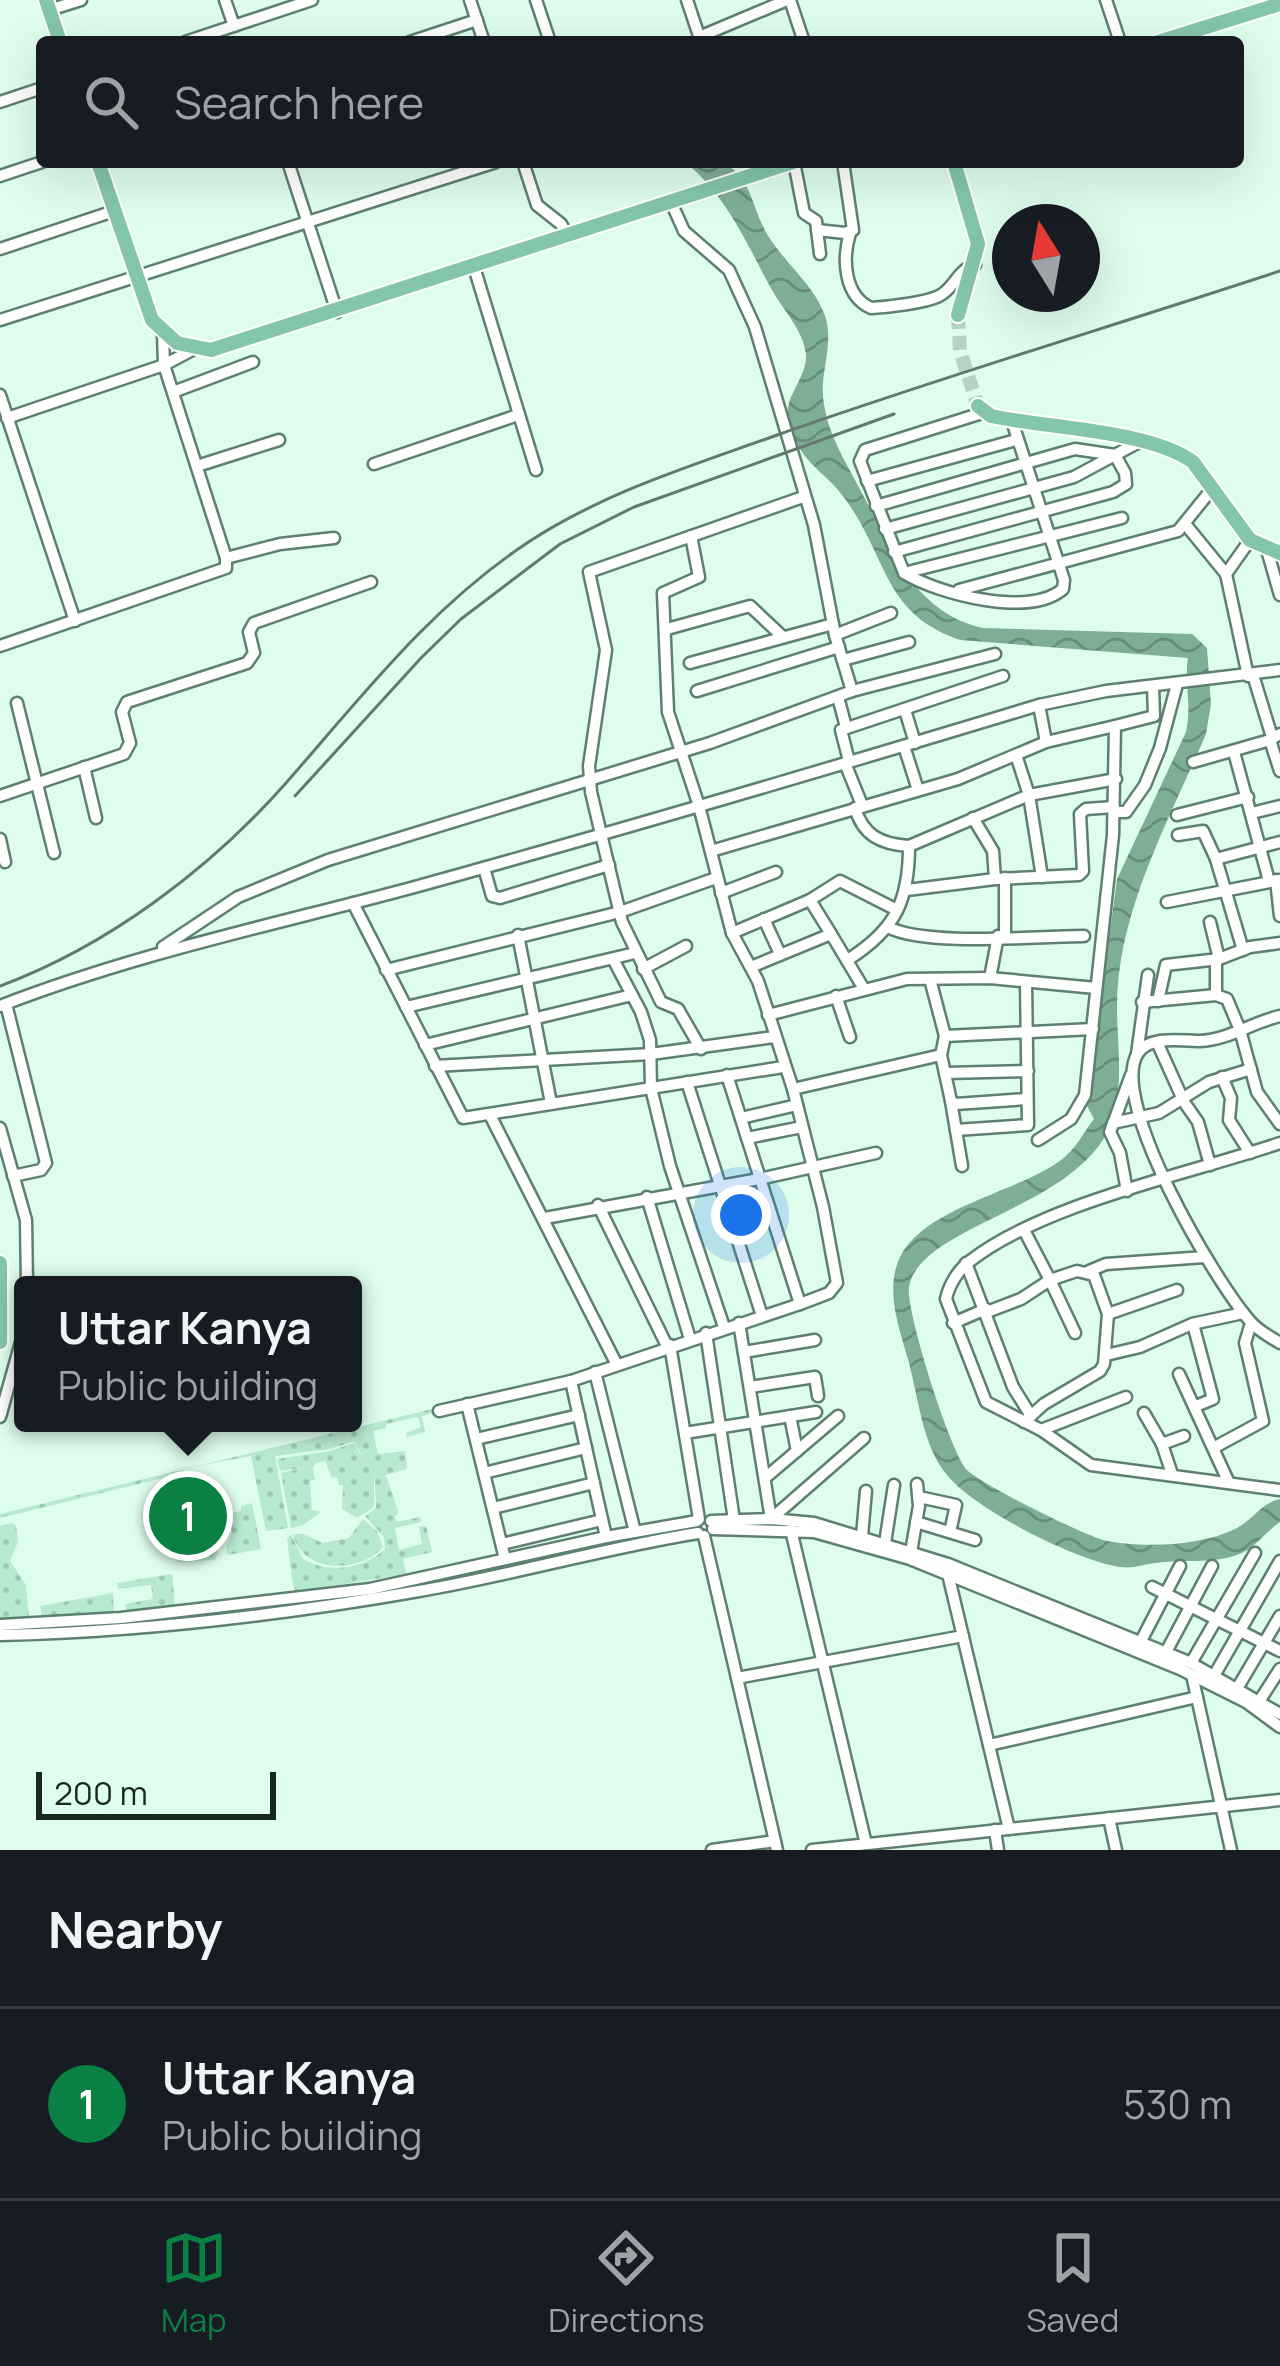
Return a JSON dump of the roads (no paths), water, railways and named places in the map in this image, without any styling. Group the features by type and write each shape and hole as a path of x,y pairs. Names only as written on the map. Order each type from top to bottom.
{"main road":[{"path":"1177,36 1280,4"},
{"path":"48,5 58,36"},
{"path":"100,168 148,312 163,333 194,349 228,347 757,170"},
{"path":"956,168 976,229 975,265 958,315"},
{"path":"980,409 1012,421 1142,441 1182,454 1250,541 1273,552"},
{"path":"0,1263 0,1342"}],"street":[{"path":"48,5 81,0"},
{"path":"225,0 234,26"},
{"path":"203,36 312,0"},
{"path":"470,0 482,36"},
{"path":"536,0 548,36"},
{"path":"687,0 699,36"},
{"path":"707,36 788,0 802,36"},
{"path":"1106,0 1118,36"},
{"path":"428,36 477,20"},
{"path":"0,102 36,90"},
{"path":"0,176 36,164"},
{"path":"290,168 337,312"},
{"path":"0,320 478,168"},
{"path":"525,168 537,205 568,236"},
{"path":"794,168 804,213 813,217 817,230 820,254"},
{"path":"844,168 854,219 845,255 850,285 863,306 933,299 950,289 963,269 975,265"},
{"path":"671,202 684,231 729,270 760,341 817,538 852,691"},
{"path":"0,249 115,212"},
{"path":"817,230 850,233"},
{"path":"473,267 536,470"},
{"path":"0,646 226,568 164,365 163,333"},
{"path":"8,418 164,365 194,349"},
{"path":"173,392 254,362"},
{"path":"0,395 75,621"},
{"path":"980,409 865,449 860,461 904,572 956,592 1008,604 1051,598 1063,589 1059,561 1030,488 1012,421"},
{"path":"374,464 518,415"},
{"path":"197,466 279,440"},
{"path":"868,481 1016,440"},
{"path":"885,529 1074,477 1142,441"},
{"path":"876,506 1075,449 1115,454"},
{"path":"894,552 1121,488 1126,479 1115,454"},
{"path":"956,592 1186,526 1212,489"},
{"path":"701,1048 678,1009 661,1002 643,970 620,912 601,836 589,778 606,650 589,572 803,497"},
{"path":"904,572 1122,518"},
{"path":"1186,526 1226,574 1280,771"},
{"path":"439,1411 572,1381 829,1293 837,1277 793,1088 751,967 742,958 732,932 668,712 663,593 699,577 691,536"},
{"path":"226,558 280,544 334,538"},
{"path":"1226,574 1250,541"},
{"path":"1273,552 1280,595"},
{"path":"0,796 130,750 122,712 127,702 248,663 254,653 249,632 254,622 371,582"},
{"path":"667,629 750,606 783,637"},
{"path":"697,691 837,641 891,614"},
{"path":"690,663 783,637 909,641"},
{"path":"155,952 272,880 682,752 852,691 995,654"},
{"path":"13,1176 41,1170 46,1163 3,1005 155,952 601,836 1040,705 1280,670"},
{"path":"911,675 919,705"},
{"path":"1003,676 846,727 841,735 867,834 909,846 1029,795 1116,779"},
{"path":"907,890 1082,874 1080,814 1086,809 1130,810 1160,748 1179,684"},
{"path":"710,851 918,790 1046,742 1154,716 1153,686"},
{"path":"838,697 846,727"},
{"path":"17,703 54,853"},
{"path":"1040,705 1046,742"},
{"path":"905,710 918,790"},
{"path":"1038,1140 1072,1119 1088,1078 1114,810 1115,726"},
{"path":"1193,762 1274,737"},
{"path":"1234,752 1259,847 1275,880 1280,916"},
{"path":"1016,755 1029,795 1042,877"},
{"path":"84,767 96,818"},
{"path":"1177,815 1248,797"},
{"path":"1252,813 1280,806"},
{"path":"974,818 993,851 1000,878 1002,936 990,978"},
{"path":"1178,835 1203,831 1228,890 1244,950"},
{"path":"0,839 5,862"},
{"path":"1216,859 1280,842"},
{"path":"848,959 888,927 907,890 909,846"},
{"path":"484,868 492,896 500,898 608,865"},
{"path":"721,893 776,872"},
{"path":"386,970 620,912 716,878"},
{"path":"1167,902 1275,880"},
{"path":"732,932 846,881 897,910"},
{"path":"810,900 863,989"},
{"path":"353,903 464,1118 783,1066"},
{"path":"764,920 780,954"},
{"path":"1210,922 1217,959 1216,995"},
{"path":"888,927 905,934 1084,937"},
{"path":"751,967 831,934"},
{"path":"518,935 551,1103"},
{"path":"1158,1000 1166,965 1217,959 1280,943"},
{"path":"643,970 686,946"},
{"path":"406,1007 635,953"},
{"path":"613,959 650,1040 651,1088 679,1192 724,1327"},
{"path":"1127,1191 1123,1162 1110,1132 1134,1069 1148,975"},
{"path":"768,1016 898,980 990,978 1096,988"},
{"path":"930,980 945,1036 941,1055 962,1166"},
{"path":"956,1130 1024,1128 1029,1122 1026,982"},
{"path":"424,1045 632,995"},
{"path":"1142,1002 1216,995 1226,999 1262,1102 1280,1124"},
{"path":"836,996 850,1037"},
{"path":"1137,1054 1156,1042 1211,1040 1280,1016"},
{"path":"945,1036 1093,1029"},
{"path":"435,1066 651,1054 774,1037"},
{"path":"1156,1042 1198,1123 1210,1165"},
{"path":"793,1088 941,1055"},
{"path":"1134,1069 1140,1118 1163,1179 1204,1257 1247,1318 1280,1342"},
{"path":"1113,1123 1159,1113 1222,1077 1251,1070"},
{"path":"946,1073 1028,1071"},
{"path":"727,1075 800,1304"},
{"path":"1222,1077 1231,1098 1228,1116 1250,1153"},
{"path":"687,1082 762,1316"},
{"path":"951,1101 1027,1099"},
{"path":"741,1118 797,1106"},
{"path":"490,1115 616,1364"},
{"path":"747,1138 802,1126"},
{"path":"0,1128 28,1232 27,1276"},
{"path":"1280,1143 1127,1191 1024,1230 966,1263 947,1291 953,1323 986,1402 1027,1419 1091,1465 1280,1490"},
{"path":"545,1218 876,1153"},
{"path":"647,1197 690,1339"},
{"path":"598,1205 669,1346 704,1527 776,1846 712,1850"},
{"path":"1024,1230 1075,1334"},
{"path":"953,1323 1021,1299 1071,1272 1106,1264 1204,1257"},
{"path":"966,1263 1027,1419"},
{"path":"1027,1419 1100,1371 1106,1355 1108,1315 1102,1288 1089,1271"},
{"path":"1108,1315 1178,1290"},
{"path":"1106,1355 1140,1347 1193,1324 1247,1318"},
{"path":"1247,1318 1246,1352 1263,1421"},
{"path":"739,1323 772,1520"},
{"path":"1193,1324 1214,1399 1196,1406"},
{"path":"706,1333 734,1520"},
{"path":"744,1352 815,1340"},
{"path":"0,1417 14,1366"},
{"path":"595,1372 634,1532"},
{"path":"1179,1375 1228,1484"},
{"path":"750,1388 815,1377 818,1396"},
{"path":"572,1381 606,1537"},
{"path":"1041,1430 1126,1397"},
{"path":"467,1404 505,1558"},
{"path":"685,1433 816,1412"},
{"path":"1144,1413 1172,1474"},
{"path":"476,1439 579,1415"},
{"path":"790,1416 797,1451"},
{"path":"765,1478 838,1416"},
{"path":"1215,1447 1263,1421 1276,1425"},
{"path":"1162,1444 1184,1436"},
{"path":"772,1520 864,1438"},
{"path":"484,1473 586,1448"},
{"path":"493,1508 594,1483"},
{"path":"885,1543 894,1484"},
{"path":"911,1552 918,1490 956,1505 950,1532"},
{"path":"862,1536 866,1491"},
{"path":"502,1544 602,1520"},
{"path":"0,1635 425,1590 734,1520 814,1523 911,1552 1141,1641 1166,1652 1280,1727"},
{"path":"916,1522 975,1540"},
{"path":"231,1612 370,1589 634,1532 704,1527 791,1530 861,1544 1215,1674 1280,1714"},
{"path":"791,1530 866,1844"},
{"path":"1231,1850 1191,1669 1255,1553"},
{"path":"1215,1674 1280,1561"},
{"path":"1141,1641 1180,1566"},
{"path":"1166,1652 1212,1566"},
{"path":"948,1574 1009,1829"},
{"path":"1152,1587 1280,1651"},
{"path":"1238,1687 1280,1616"},
{"path":"0,1624 35,1629"},
{"path":"737,1678 963,1636"},
{"path":"1260,1700 1280,1669"},
{"path":"989,1745 1197,1696"},
{"path":"812,1850 1280,1800"},
{"path":"1109,1818 1115,1850"},
{"path":"995,1831 998,1850"}],"water":[{"path":"691,168 731,168 737,173 767,234 818,300 827,324 823,393 830,429 885,539 909,577 940,609 983,628 1192,634 1207,648 1211,704 1206,734 1147,869 1125,940 1117,1013 1119,1082 1107,1132 1098,1147 1063,1179 936,1250 916,1270 909,1287 930,1381 967,1470 1058,1521 1122,1543 1172,1544 1221,1535 1280,1499 1280,1522 1237,1555 1120,1567 1050,1543 973,1498 941,1467 929,1443 893,1297 895,1270 912,1240 950,1213 1061,1160 1094,1119 1087,1106 1117,879 1186,732 1188,658 960,640 916,616 890,583 848,503 794,438 787,414 805,364 801,338 725,205"}],"tunnel":[{"path":"958,315 960,351 978,406"}],"railway":[{"path":"0,986 80,950 191,874 256,815 430,623 494,566 559,523 652,480 780,434 1280,271"},
{"path":"295,796 461,619 560,544 634,507 894,414"}],"place":[{"name":"Uttar Kanya","path":"188,1516"}]}
